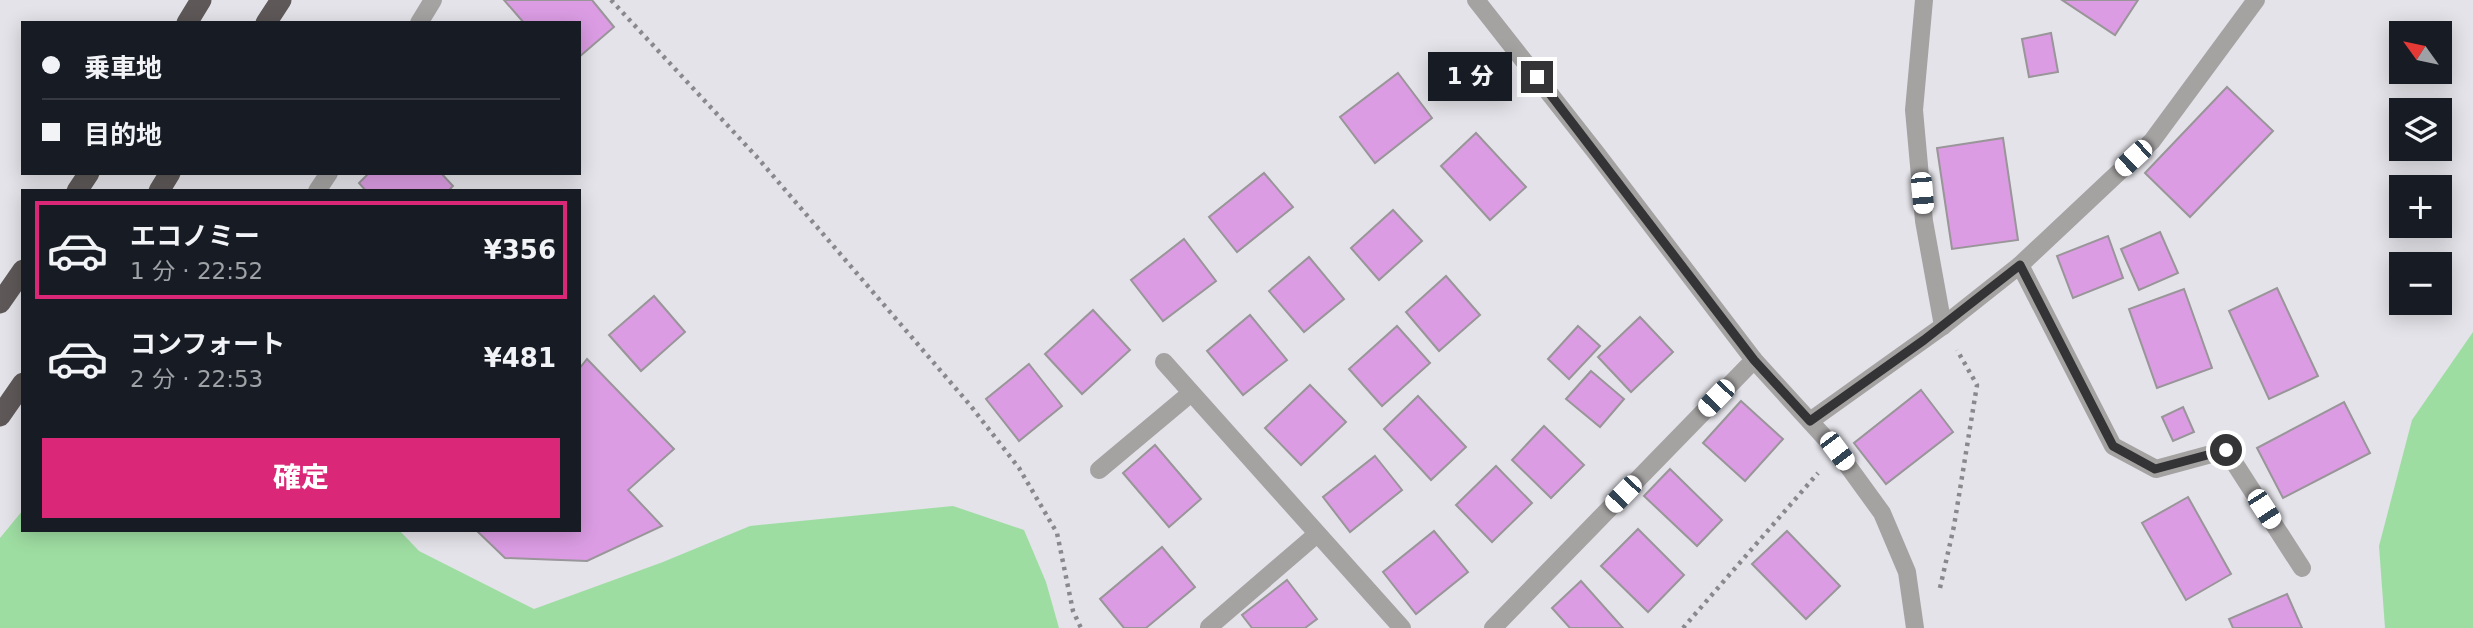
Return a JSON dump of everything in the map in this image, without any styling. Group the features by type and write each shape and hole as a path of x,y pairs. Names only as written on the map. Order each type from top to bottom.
{"highway":[{"path":"188,21 201,0"},
{"path":"267,21 281,0"},
{"path":"0,303 21,273"},
{"path":"0,416 21,386"}],"street":[{"path":"420,21 433,0"},
{"path":"1476,0 1754,360 1837,451 1882,513 1907,572 1915,628"},
{"path":"1924,0 1914,110 1924,221 1943,326"},
{"path":"1810,421 1943,326 2020,265 2152,141 2256,0"},
{"path":"2020,265 2113,446 2155,469 2226,450 2302,568"},
{"path":"1493,628 1754,360"},
{"path":"1164,362 1402,628"},
{"path":"1099,470 1191,393"},
{"path":"1209,627 1317,534"}],"path":[{"path":"611,0 756,156 970,405 1019,468 1057,533 1073,611 1081,628"},
{"path":"1915,628 1942,586 1977,385 1943,326"},
{"path":"1683,628 1837,451"}],"green space":[{"path":"2473,332 2473,628 2385,628 2379,546 2412,420"},
{"path":"953,506 1024,530 1046,582 1059,628 0,628 0,538 21,512 21,532 401,532 419,551 534,609 663,562 750,526"}],"building":[{"path":"504,0 592,0 614,27 581,55 581,21 522,21"},
{"path":"2062,0 2138,0 2115,35"},
{"path":"2051,33 2058,72 2029,77 2022,39"},
{"path":"1398,73 1432,118 1375,163 1340,117"},
{"path":"2227,87 2273,131 2190,217 2145,173"},
{"path":"1476,133 1526,187 1490,220 1441,166"},
{"path":"2003,138 2018,240 1952,249 1937,148"},
{"path":"1264,173 1293,207 1237,252 1209,217"},
{"path":"367,175 443,175 453,186 450,189 364,189 359,183"},
{"path":"1393,210 1422,241 1379,280 1351,248"},
{"path":"2160,232 2178,273 2139,290 2121,249"},
{"path":"2108,236 2123,278 2073,298 2057,256"},
{"path":"1184,239 1216,281 1163,321 1131,280"},
{"path":"1309,257 1344,299 1304,332 1269,291"},
{"path":"1446,276 1480,315 1439,351 1406,312"},
{"path":"2277,288 2318,376 2269,399 2229,311"},
{"path":"2184,289 2212,368 2157,388 2129,309"},
{"path":"654,296 685,332 641,371 609,335"},
{"path":"1093,310 1130,350 1082,394 1045,354"},
{"path":"1250,315 1287,360 1243,395 1207,351"},
{"path":"1640,317 1673,352 1631,392 1598,357"},
{"path":"1397,326 1430,363 1382,406 1349,369"},
{"path":"1578,326 1600,346 1569,379 1548,359"},
{"path":"587,359 674,449 628,490 662,526 587,561 505,558 478,532 581,532 581,366"},
{"path":"1029,364 1062,406 1019,441 986,399"},
{"path":"1591,371 1624,399 1600,427 1566,399"},
{"path":"1310,385 1346,422 1301,465 1265,428"},
{"path":"1921,390 1953,432 1886,484 1854,443"},
{"path":"1418,396 1466,447 1431,480 1384,429"},
{"path":"1741,401 1783,439 1745,481 1703,443"},
{"path":"2344,402 2370,453 2283,498 2257,448"},
{"path":"2183,407 2194,432 2173,441 2162,417"},
{"path":"1544,426 1584,465 1551,498 1512,460"},
{"path":"1155,445 1201,499 1169,527 1123,473"},
{"path":"1375,456 1402,490 1350,532 1323,497"},
{"path":"1496,466 1532,503 1492,542 1456,505"},
{"path":"1670,469 1722,520 1697,546 1644,496"},
{"path":"2188,497 2231,574 2186,600 2142,523"},
{"path":"1638,529 1684,575 1648,612 1601,566"},
{"path":"1434,531 1468,572 1416,614 1383,572"},
{"path":"1787,531 1840,586 1806,619 1752,564"},
{"path":"1162,547 1195,587 1146,628 1124,628 1100,599"},
{"path":"1287,580 1317,619 1305,628 1252,628 1242,615"},
{"path":"1581,581 1623,628 1570,628 1552,608"},
{"path":"2287,594 2302,628 2233,628 2229,619"}],"route":[{"path":"1537,77 1754,360 1810,421 1943,326 2020,265 2113,446 2155,469 2226,450"}]}
